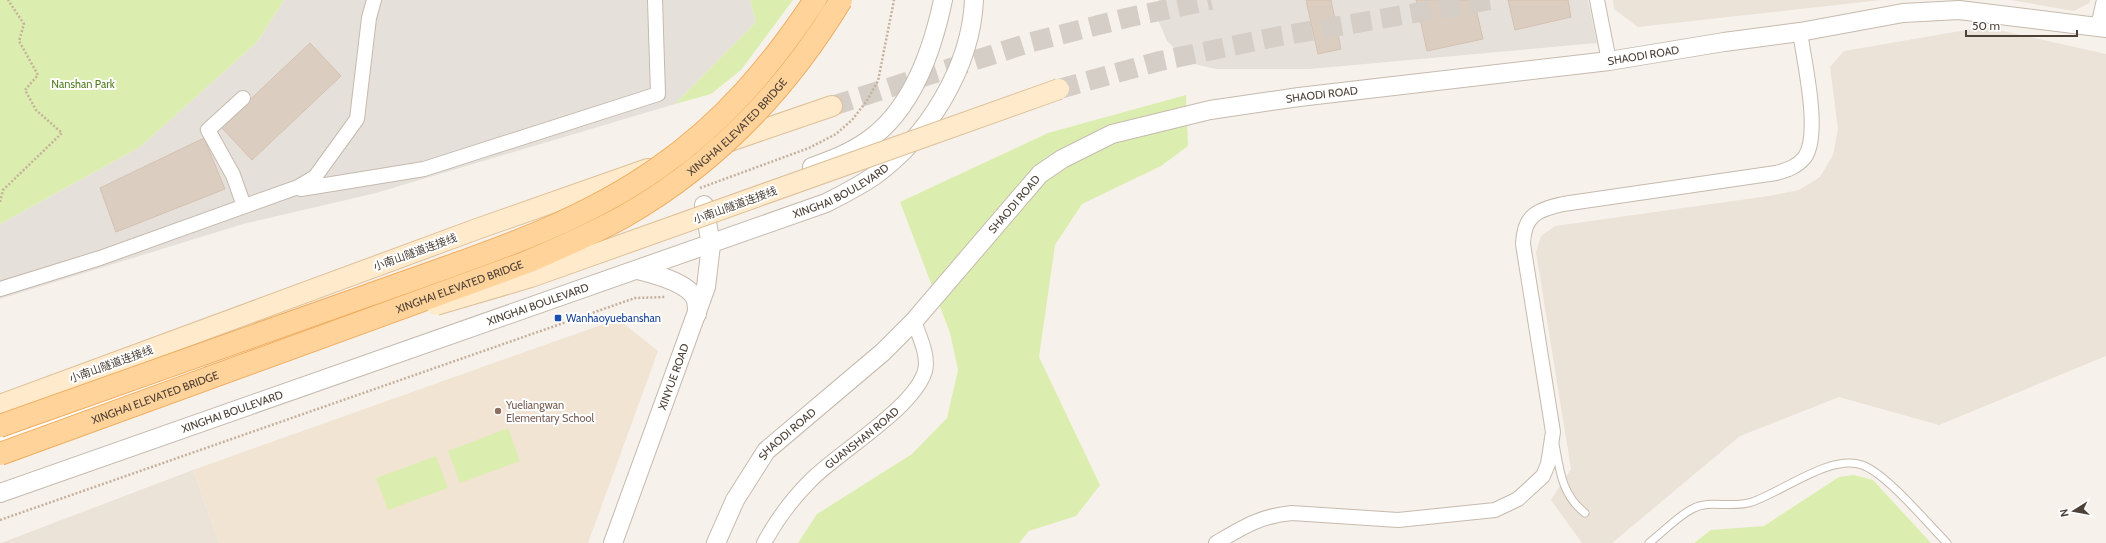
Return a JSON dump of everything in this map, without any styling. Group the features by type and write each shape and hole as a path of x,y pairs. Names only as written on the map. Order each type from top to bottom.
{"main road":[{"name":"XINGHAI ELEVATED BRIDGE","path":"0,426 515,243 602,202 658,169 718,121 771,63 815,0"},
{"name":"XINGHAI ELEVATED BRIDGE","path":"0,454 340,332 559,248 598,230 648,202 705,161 759,110 808,50 841,0"},
{"name":"小南山隧道连接线","path":"340,332 531,277 1059,89"},
{"name":"小南山隧道连接线","path":"0,405 477,229 832,106"}],"street":[{"path":"0,289 92,260 288,191 315,177 357,119 369,18 374,0"},
{"path":"288,191 424,169 658,94 654,0"},
{"path":"0,441 304,333 592,246 833,159 867,141 879,131 902,104 916,82 936,32 942,0"},
{"name":"XINGHAI BOULEVARD","path":"0,493 711,245 826,203 874,175 899,154 925,125 942,99 956,72 968,42 974,0"},
{"path":"1597,0 1609,61"},
{"path":"2102,27 2104,0"},
{"name":"SHAODI ROAD","path":"716,543 735,500 766,451 883,352 914,321 1040,174 1062,159 1112,134 1180,116 1244,104 1609,61 1724,42 1800,32 1903,13 1959,10 2102,27"},
{"path":"1216,543 1249,523 1277,514 1292,513 1398,520 1494,510 1518,499 1543,476 1548,464 1554,432 1523,244 1524,231 1529,220 1536,212 1563,204 1776,173 1791,168 1799,163 1806,155 1812,129 1800,32"},
{"path":"243,98 208,130 233,175 244,206"},
{"name":"XINYUE ROAD","path":"613,543 698,314 706,287 711,245 704,206"},
{"path":"638,270 664,277 690,291 695,299 698,314"},
{"name":"GUANSHAN ROAD","path":"764,543 782,512 812,479 906,401 911,395 925,370 924,350 914,321"}],"lane":[{"path":"1554,432 1560,471 1567,493 1574,504 1585,513"},
{"path":"1649,543 1692,509 1710,504 1733,506 1752,502 1828,467 1845,464 1862,465 1882,476 1947,543"}],"path":[{"path":"0,202 3,190 62,133 36,110 25,90 38,75 19,41 24,24 8,0"},
{"path":"0,520 635,298 670,296"}],"shaded area":[{"path":"284,0 750,0 756,22 675,104 376,193 243,224 0,299 0,224 140,147 257,42"},
{"path":"1159,0 1588,0 1597,43 1309,69 1216,69 1190,63 1167,41 1159,22"},
{"path":"1613,0 1881,0 1638,27 1614,9"},
{"path":"2011,0 2090,0 2089,3 2074,11"},
{"path":"1984,27 2106,54 2106,356 1939,425 1839,397 1740,436 1612,543 1582,543 1551,500 1571,469 1536,252 1541,236 1555,226 1769,196 1799,190 1820,177 1833,155 1838,129 1830,67 1844,51"},
{"name":"Yueliangwan Elementary School","path":"618,319 658,351 588,543 219,543 193,470"},
{"path":"193,470 219,543 1,543"}],"green space":[{"name":"Nanshan Park","path":"0,0 284,0 257,42 140,147 0,224"},
{"path":"750,0 793,0 741,70 711,94 675,104 756,22"},
{"path":"1186,95 1188,146 1161,166 1082,204 1055,245 1039,357 1100,485 1076,516 1029,531 1019,543 798,543 817,514 912,454 947,418 958,370 950,333 900,202 1048,133"},
{"path":"508,428 520,461 460,483 448,451"},
{"path":"436,456 448,488 388,510 376,478"},
{"path":"1854,475 1873,480 1931,543 1694,543 1711,530 1764,526 1839,477"}],"building":[{"path":"1306,0 1331,0 1341,49 1318,54"},
{"path":"1416,0 1474,0 1483,39 1427,51"},
{"path":"1508,0 1568,0 1571,17 1515,30"},
{"path":"310,43 341,76 252,160 221,127"},
{"path":"204,138 225,189 116,232 100,188"}],"tunnel":[{"path":"832,106 1032,42 1126,18 1211,0"},
{"path":"1059,89 1160,61 1275,37 1491,0"}],"place":[{"name":"Wanhaoyuebanshan","path":"558,318"},
{"name":"Yueliangwan Elementary School","path":"498,411"}]}
